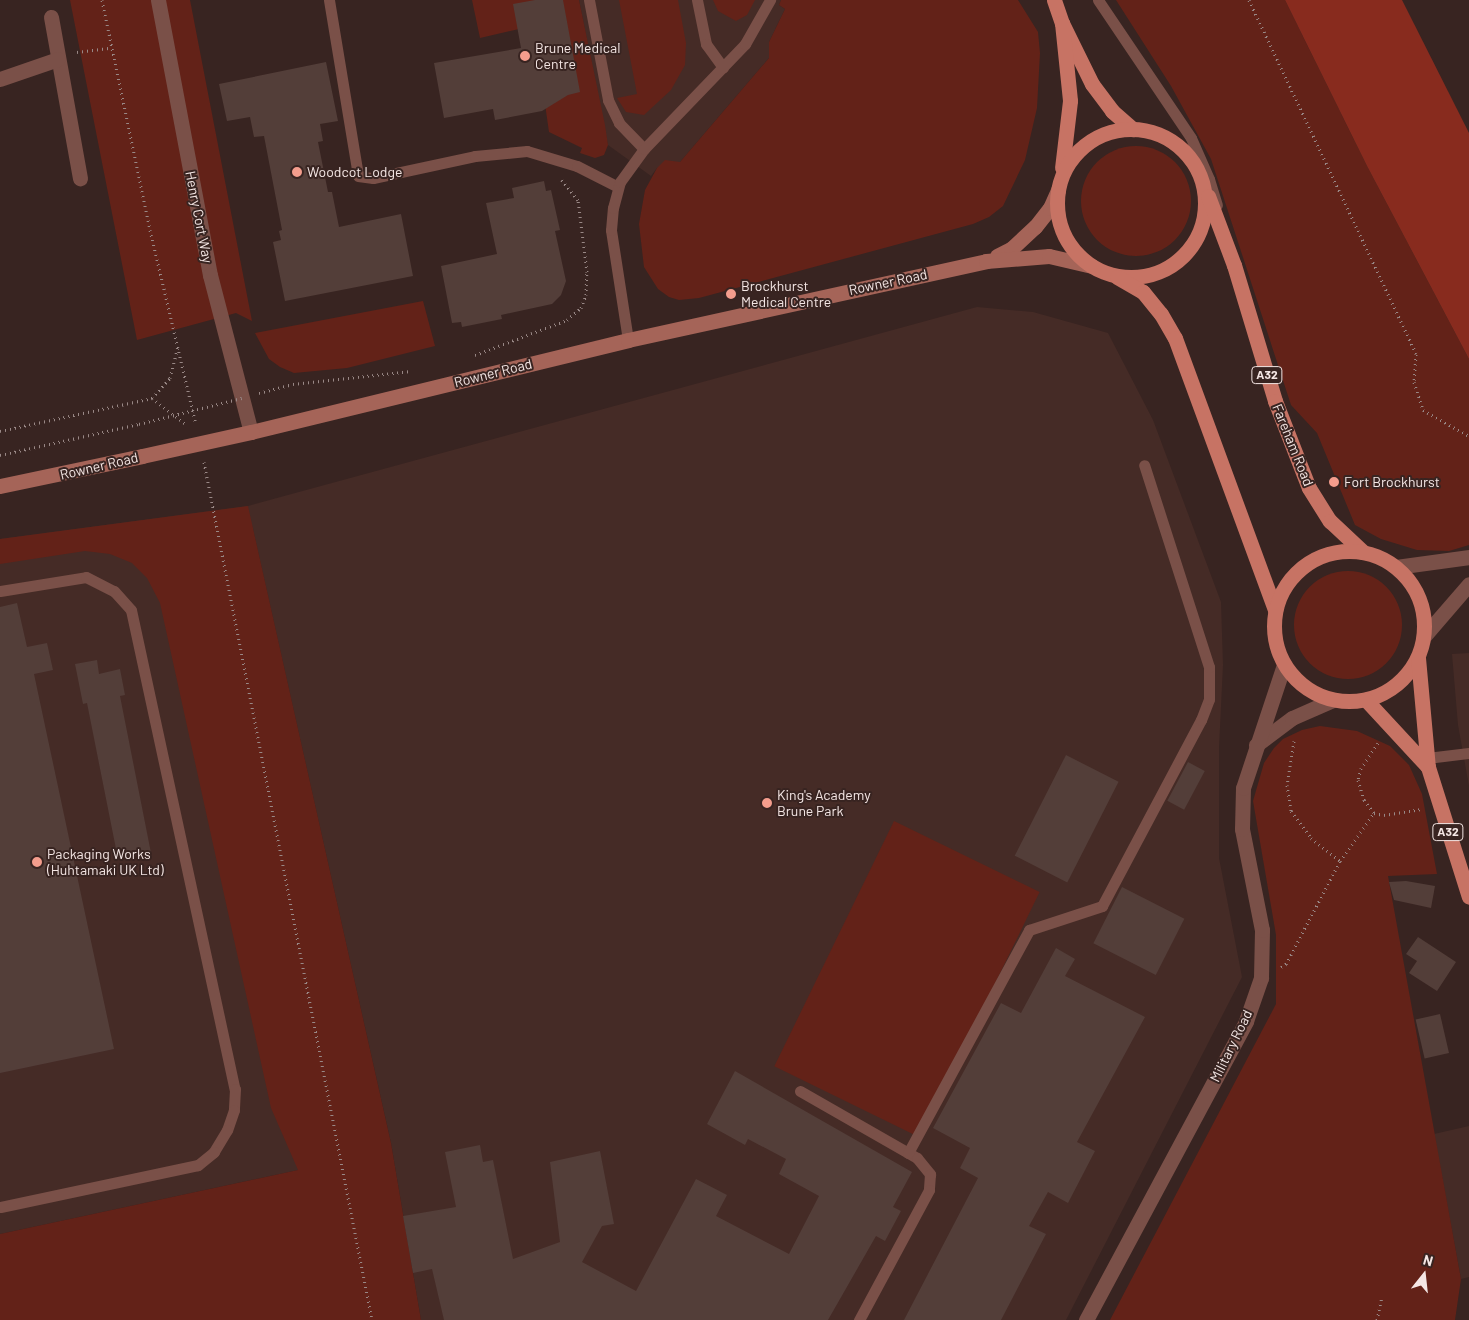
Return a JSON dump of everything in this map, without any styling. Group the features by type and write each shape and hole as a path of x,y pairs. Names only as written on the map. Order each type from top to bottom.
{"main road":[{"path":"1054,0 1062,24 1092,84 1112,111 1133,129"},
{"path":"1062,24 1070,101 1059,186 1058,212 1064,234 1076,252 1092,266 1111,274 1143,292 1161,314 1175,338 1275,610"},
{"path":"1059,186 1073,157 1093,139 1133,129 1155,133 1176,144 1192,160 1202,181 1203,220 1184,254 1163,270 1150,274 1111,274"},
{"name":"Fareham Road","path":"1202,181 1234,265 1275,401 1309,488 1330,521 1363,552"},
{"name":"Rowner Road","path":"986,261 1011,249 1035,227 1050,208 1059,186"},
{"name":"Rowner Road","path":"0,486 251,432 628,340 986,261 1049,256 1092,266"},
{"path":"1340,551 1363,552 1396,567 1417,594 1423,609 1425,635 1418,658 1405,677 1387,692 1366,700 1334,700 1314,693 1297,681 1284,665 1274,638 1275,610 1283,589 1298,570 1311,562 1340,551"},
{"name":"A32","path":"1418,658 1427,762 1439,804 1463,860 1469,897"},
{"name":"A32","path":"1366,700 1389,726 1427,762"}],"street":[{"name":"Henry Cort Way","path":"158,0 210,275 251,432"},
{"path":"51,17 80,178"},
{"path":"0,79 58,57"},
{"path":"1396,567 1469,557"},
{"path":"1425,635 1469,584"},
{"name":"Military Road","path":"1086,1320 1246,1021 1261,978 1262,930 1242,829 1243,788 1284,665"},
{"path":"1256,746 1292,718 1334,700"}],"lane":[{"path":"329,0 358,176 373,178 475,156 520,152 544,154 570,163 618,186"},
{"path":"589,0 608,100 619,123 644,149"},
{"path":"697,0 706,44 723,67"},
{"path":"628,340 612,241 613,208 618,186 626,170 644,149 723,67 757,27 770,0"},
{"path":"1098,0 1180,120 1201,158 1234,265"},
{"path":"908,1153 1029,930 1102,906 1201,720 1209,699 1209,667 1144,465"},
{"path":"0,591 86,577 114,591 131,610 235,1089 234,1110 227,1130 214,1152 198,1165 0,1207"},
{"path":"1427,762 1469,753"},
{"path":"800,1091 917,1158 930,1174 929,1190 858,1320"}],"path":[{"path":"102,0 111,48 197,426"},
{"path":"1249,0 1416,354 1414,382 1423,410 1469,436"},
{"path":"58,57 111,48"},
{"path":"472,356 566,320 580,308 586,295 587,272 578,200 562,180 570,163"},
{"path":"0,431 152,398 170,378 178,346"},
{"path":"0,455 139,424 293,384 420,368"},
{"path":"152,398 192,430"},
{"path":"202,455 372,1320"},
{"path":"1292,718 1294,751 1287,785 1291,811 1311,838 1340,861"},
{"path":"1389,726 1361,768 1358,780 1364,800 1374,813 1394,816 1439,804"},
{"path":"1261,978 1286,964 1340,861 1374,813"},
{"path":"1377,1320 1382,1296"}],"shaded area":[{"path":"70,0 190,0 252,321 236,313 137,340"},
{"path":"472,0 579,0 605,125 608,145 604,155 595,158 580,153 582,148 549,132 543,90 519,29 480,38"},
{"path":"579,0 781,0 779,5 785,9 769,42 769,58 680,162 657,168 651,176 608,145"},
{"path":"619,0 678,0 686,43 685,65 671,90 644,115 626,112 617,98 637,94"},
{"path":"713,0 755,0 747,15 736,21 718,11"},
{"path":"781,0 1018,0 1038,32 1040,53 1037,108 1025,160 1003,206 989,217 973,224 699,298 679,300 669,297 658,289 644,267 639,224 645,190 657,168 665,160 680,162 769,58 769,42 785,9 779,5"},
{"path":"1116,0 1285,0 1367,166 1469,359 1469,545 1449,551 1417,550 1381,539 1355,525 1317,433 1291,405 1211,159 1171,86"},
{"path":"1285,0 1402,0 1469,133 1469,359 1367,166"},
{"path":"1136,146 1157,151 1175,162 1186,180 1191,201 1186,222 1175,240 1157,251 1136,256 1115,251 1097,240 1086,222 1081,201 1086,180 1097,162 1115,151"},
{"path":"423,301 435,346 347,368 294,373 280,367 269,359 255,333"},
{"name":"King's Academy Brune Park","path":"977,307 1033,312 1108,333 1153,420 1221,602 1223,665 1219,748 1219,858 1242,977 1066,1320 421,1320 391,1143 252,525 368,1155 0,1234 0,539 248,506"},
{"path":"248,506 391,1143 421,1320 0,1320 0,1234 298,1170 271,1108 160,603 147,578 132,563 110,554 85,551 0,564 0,539"},
{"path":"1348,571 1369,575 1386,587 1398,604 1402,625 1398,646 1386,663 1369,675 1348,679 1327,675 1310,663 1298,646 1294,625 1298,604 1310,587 1327,575"},
{"path":"1469,653 1469,786 1458,725 1452,654"},
{"path":"1320,726 1357,731 1390,746 1409,765 1422,794 1437,874 1388,876 1461,1279 1455,1320 1110,1320 1276,1004 1276,935 1253,801 1264,763 1274,748 1283,739 1302,730"},
{"path":"894,821 1040,892 920,1137 774,1066"},
{"path":"1469,1126 1469,1277 1461,1279 1434,1134"}],"building":[{"name":"Brune Medical Centre","path":"535,0 563,0 580,92 568,95 542,111 495,120 493,109 444,118 434,63 521,48 513,4"},
{"name":"Woodcot Lodge","path":"326,62 338,121 320,124 323,141 318,142 328,192 332,192 339,227 401,214 413,276 285,301 273,242 281,240 279,231 282,230 264,136 254,137 250,117 227,121 219,84"},
{"path":"544,181 546,191 551,190 560,230 555,231 566,281 561,295 552,304 501,315 502,319 462,327 461,322 452,323 441,266 497,254 486,203 514,198 512,188"},
{"name":"Packaging Works (Huhtamaki UK Ltd)","path":"17,603 27,647 47,643 53,670 34,674 114,1049 0,1073 0,607"},
{"path":"97,660 99,674 120,669 125,695 120,696 151,853 118,859 87,703 83,704 75,664"},
{"path":"1066,755 1119,782 1067,882 1015,856"},
{"path":"1188,762 1205,771 1184,810 1167,801"},
{"path":"1406,881 1435,886 1431,908 1394,900 1389,882"},
{"path":"1122,887 1184,919 1156,975 1093,943"},
{"path":"1418,937 1456,962 1437,991 1409,973 1417,961 1406,954"},
{"path":"1056,948 1075,959 1065,976 1145,1017 1077,1142 1095,1151 1068,1203 1048,1192 1029,1226 1046,1234 1001,1320 904,1320 978,1178 960,1168 970,1148 933,1128 1001,1003 1021,1013"},
{"path":"1440,1014 1449,1053 1425,1059 1416,1020"},
{"path":"735,1071 912,1172 893,1207 901,1211 885,1241 876,1236 828,1320 444,1320 432,1269 413,1273 403,1216 456,1207 445,1152 480,1145 483,1162 493,1160 513,1259 560,1242 550,1162 600,1151 614,1224 602,1226 582,1262 636,1291 696,1179 727,1195 716,1216 789,1254 819,1196 779,1174 786,1159 748,1139 745,1145 707,1124"}],"place":[{"name":"Brune Medical Centre","path":"525,56"},
{"name":"Woodcot Lodge","path":"297,172"},
{"name":"Brockhurst Medical Centre","path":"731,294"},
{"name":"Fort Brockhurst","path":"1334,482"},
{"name":"King's Academy Brune Park","path":"767,803"},
{"name":"Packaging Works (Huhtamaki UK Ltd)","path":"37,862"}]}
